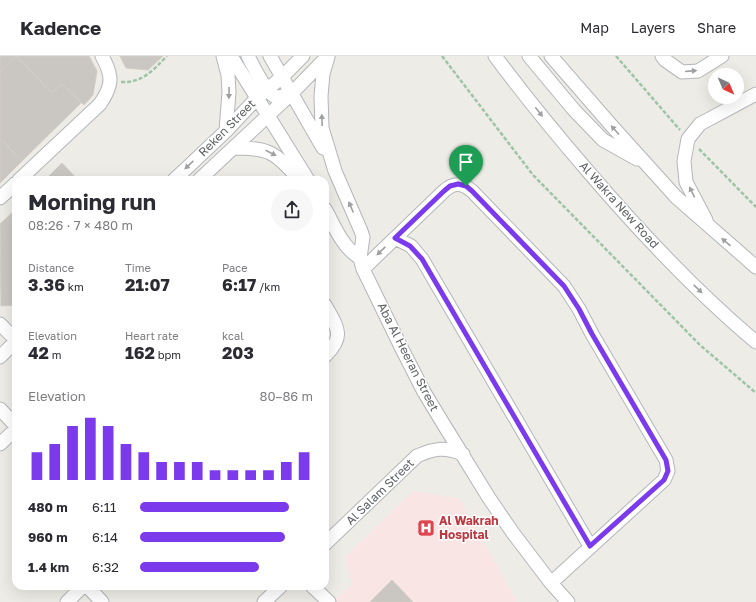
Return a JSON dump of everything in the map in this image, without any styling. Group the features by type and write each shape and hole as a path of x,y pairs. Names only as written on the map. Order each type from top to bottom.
{"street":[{"path":"23,176 100,104 108,92 111,81 109,70 102,56"},
{"path":"223,56 228,75 229,92 226,131"},
{"path":"231,56 262,94 276,97 292,93"},
{"path":"248,56 269,115 306,176"},
{"path":"270,56 335,171"},
{"name":"Reken Street","path":"178,176 303,56"},
{"path":"328,56 323,74 321,96 322,128 335,171 363,238 362,263"},
{"name":"Reken Street","path":"203,176 292,93 328,56"},
{"path":"488,56 515,81"},
{"name":"Al Wakra New Road","path":"495,56 555,133 615,203 670,262 732,322 756,342"},
{"path":"529,56 574,110 603,140 646,163"},
{"path":"551,56 676,197 756,267"},
{"path":"559,56 574,83"},
{"path":"662,56 665,60 682,72 698,71 722,56"},
{"path":"709,227 686,182 684,161 688,139 700,124 756,94"},
{"path":"233,148 265,150 280,158 296,176"},
{"path":"362,263 395,238 450,186 458,184 466,186 564,286 579,309 666,460 668,471 664,480 551,583"},
{"path":"0,198 12,186"},
{"name":"Aba Al Heeran Street","path":"329,217 345,246 362,263 401,347 424,392 489,498 513,533 551,583 568,602"},
{"path":"395,238 410,246 422,259 590,546"},
{"path":"329,312 337,326 338,332 337,343 329,352"},
{"path":"0,324 12,336"},
{"path":"0,357 12,344"},
{"path":"0,409 12,422"},
{"path":"0,444 12,431"},
{"name":"Al Salam Street","path":"329,540 417,456 440,448 463,454"},
{"path":"67,602 79,590"},
{"path":"91,590 102,602"},
{"path":"264,602 277,590"},
{"path":"316,590 329,602"}],"path":[{"path":"111,81 129,82 138,80 148,75 167,56"},
{"path":"442,56 533,175 700,345 756,392"},
{"path":"616,56 688,139 756,207"}],"shaded area":[{"name":"Al Wakrah Hospital","path":"413,491 460,499 517,602 333,602 352,584 345,557"}],"building":[{"path":"0,56 17,56 0,73"},
{"path":"17,56 89,56 97,71 93,95 84,105 62,84 52,93 18,59"},
{"path":"17,56 52,93 62,84 81,103 22,161 0,138 0,73"},
{"path":"120,56 163,56 148,70 126,68"},
{"path":"0,138 22,161 0,183"},
{"path":"62,163 74,176 49,176"},
{"path":"12,213 12,305 1,306 0,224"},
{"path":"392,580 413,602 370,602"}],"place":[{"name":"Al Wakrah Hospital","path":"426,528"}],"route":[{"path":"458,184 466,186 564,286 579,309 660,453 666,460 668,471 664,480 590,546 422,259 410,246 395,238 450,186 458,184"}]}
